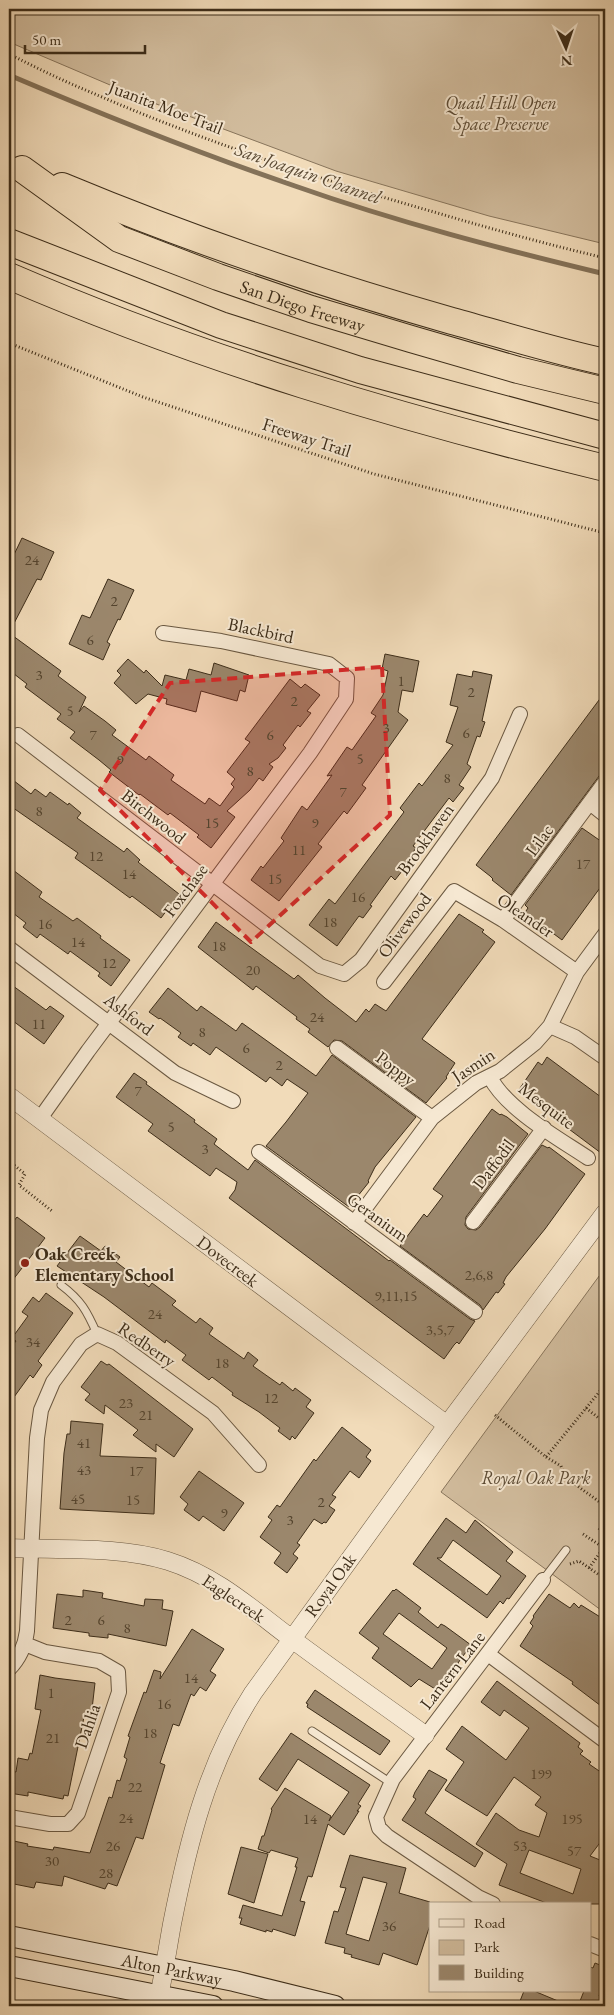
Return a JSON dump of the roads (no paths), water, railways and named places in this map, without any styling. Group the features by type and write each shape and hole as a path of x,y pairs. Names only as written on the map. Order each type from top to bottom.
{"highway":[{"name":"San Diego Freeway","path":"15,166 195,238 291,271 398,306 605,362"},
{"name":"San Diego Freeway","path":"15,166 119,239 200,270 311,309 518,370 605,391"},
{"path":"9,242 202,318 248,334 360,370 605,436"},
{"path":"9,276 180,344 368,406 492,440 605,468"}],"main road":[{"name":"Alton Parkway","path":"9,1936 243,1983 335,2006"},
{"name":"Alton Parkway","path":"9,1966 158,2001 213,2006"}],"street":[{"name":"Blackbird","path":"163,633 221,641 329,664 347,678"},
{"name":"Foxchase","path":"39,1120 310,753 346,699 347,678"},
{"name":"Brookhaven","path":"344,974 361,960 492,778 520,714"},
{"name":"Birchwood","path":"18,735 320,966 344,974"},
{"name":"Lilac","path":"503,920 605,782"},
{"path":"590,803 605,815"},
{"name":"Oleander","path":"454,890 503,920 577,972"},
{"name":"Olivewood","path":"384,982 454,890"},
{"name":"Jasmin","path":"354,1223 432,1118 476,1084 490,1077 535,1044 550,1026 577,972 603,941"},
{"name":"Ashford","path":"9,948 176,1073 233,1101"},
{"path":"550,1026 575,1037 605,1058"},
{"name":"Poppy","path":"337,1048 432,1118"},
{"name":"Mesquite","path":"490,1077 495,1087 508,1101 588,1158"},
{"name":"Dovecreek","path":"9,1096 447,1424"},
{"name":"Daffodil","path":"473,1222 544,1128"},
{"name":"Geranium","path":"259,1152 475,1312"},
{"name":"Royal Oak","path":"158,2001 188,1849 202,1798 238,1716 447,1424 605,1213"},
{"name":"Redberry","path":"25,1644 41,1410 53,1382 81,1344 97,1334 117,1343 213,1413 259,1465"},
{"name":"Eaglecreek","path":"9,1548 118,1552 146,1555 169,1561 207,1577 225,1588 425,1736"},
{"name":"Lantern Lane","path":"489,1902 478,1897 386,1836 379,1828 376,1817 391,1783 543,1580"},
{"path":"9,1669 20,1655 25,1644"},
{"name":"Dahlia","path":"9,1817 50,1824 68,1824 73,1819 78,1813 119,1692 118,1672 99,1661 45,1652 25,1644"},
{"path":"488,1654 605,1741"},
{"path":"592,1945 605,1950"}],"lane":[{"path":"60,1285 77,1298 85,1308 97,1334"},
{"path":"543,1580 562,1558 566,1550"},
{"path":"312,1731 391,1783"}],"waterway":[{"name":"San Joaquin Channel","path":"9,75 187,147 333,199 449,234 605,274"}],"place":[{"name":"Oak Creek Elementary School","path":"25,1263"}],"park label":[{"name":"Quail Hill Open Space Preserve","path":"501,112"},
{"name":"Royal Oak Park","path":"536,1477"}]}
